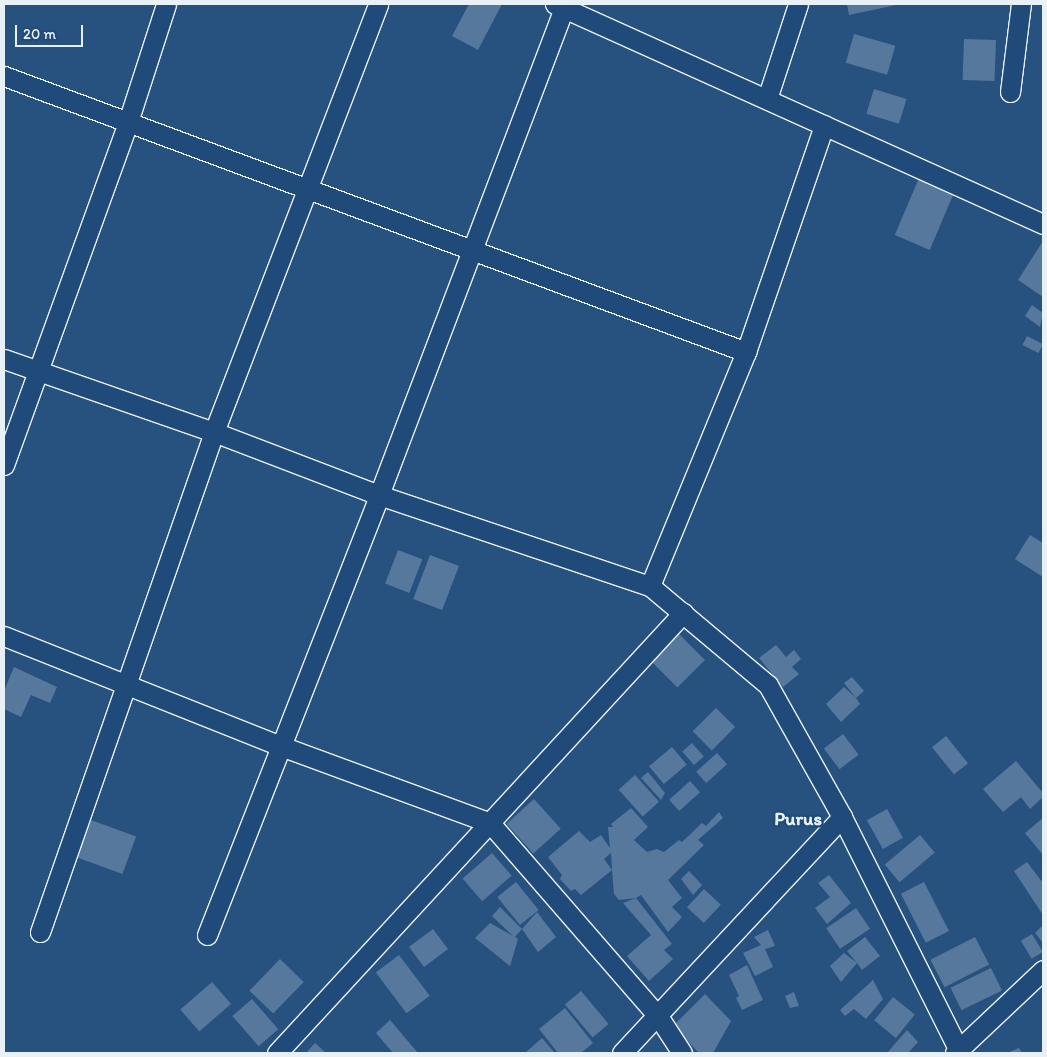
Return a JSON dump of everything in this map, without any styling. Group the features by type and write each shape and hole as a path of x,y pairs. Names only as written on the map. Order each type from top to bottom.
{"street":[{"path":"4,465 128,122 166,4"},
{"path":"40,932 214,432 378,4"},
{"path":"767,99 798,4"},
{"path":"1010,92 1021,4"},
{"path":"207,935 473,250 560,6 1043,224"},
{"path":"4,76 746,352"},
{"path":"650,586 746,352 824,125"},
{"path":"4,359 214,432 379,495 650,586 768,685 842,817 958,1052 1043,970"},
{"path":"277,1053 683,613"},
{"path":"4,636 281,746 490,824 658,1016 682,1053"},
{"path":"622,1053 842,817"}],"building":[{"path":"469,4 502,4 478,50 452,36"},
{"path":"847,4 896,4 896,5 849,15"},
{"path":"854,34 895,46 887,75 846,63"},
{"path":"964,39 996,40 995,81 963,80"},
{"path":"874,89 907,99 899,124 866,114"},
{"path":"919,178 954,193 930,250 895,235"},
{"path":"1043,241 1043,297 1018,280"},
{"path":"1032,305 1043,313 1040,327 1025,316"},
{"path":"1027,336 1043,344 1038,353 1022,345"},
{"path":"1030,535 1043,543 1043,577 1015,559"},
{"path":"398,550 422,559 409,593 385,584"},
{"path":"430,555 459,566 442,610 413,599"},
{"path":"676,631 705,660 677,688 648,659"},
{"path":"776,645 786,657 794,650 801,659 792,667 799,674 783,687 759,658"},
{"path":"14,667 57,687 50,703 31,695 21,717 4,709 4,691"},
{"path":"852,677 864,691 856,698 844,683"},
{"path":"844,687 860,704 841,722 826,704"},
{"path":"716,708 735,727 712,750 693,731"},
{"path":"843,734 859,755 839,769 824,748"},
{"path":"946,736 968,763 954,775 932,747"},
{"path":"692,743 704,757 694,765 682,752"},
{"path":"672,747 687,765 664,784 649,766"},
{"path":"717,753 727,764 706,783 696,772"},
{"path":"1016,761 1043,793 1043,797 1030,809 1021,797 1003,812 983,789"},
{"path":"648,772 665,793 661,800 641,778"},
{"path":"635,775 659,802 643,816 619,790"},
{"path":"690,781 700,792 679,811 669,800"},
{"path":"534,799 561,829 533,853 507,824"},
{"path":"631,808 648,827 634,840 647,852 657,849 664,852 679,840 682,842 702,823 706,826 719,812 723,818 698,840 704,845 668,880 682,898 672,907 682,917 668,932 641,895 636,898 619,900 614,894 612,870 581,895 575,889 571,891 560,879 562,875 548,857 579,831 590,842 601,835 610,848 608,827 613,827 611,824","holes":["611,853 612,870 604,859"]},
{"path":"887,809 903,838 883,849 867,820"},
{"path":"1043,818 1043,855 1025,833"},
{"path":"91,820 136,836 122,874 77,858"},
{"path":"920,835 935,853 900,882 885,865"},
{"path":"492,853 512,876 482,901 463,879"},
{"path":"1027,862 1043,883 1043,915 1014,871"},
{"path":"689,871 702,885 693,895 681,879"},
{"path":"829,875 851,903 827,924 815,908 830,897 818,883"},
{"path":"516,882 539,910 520,925 497,897"},
{"path":"924,882 949,931 926,943 901,894"},
{"path":"704,889 721,905 704,923 687,907"},
{"path":"636,898 672,944 664,950 673,959 649,981 627,956 651,935 623,903"},
{"path":"500,907 522,929 515,937 518,939 510,966 475,938 490,923 513,936 492,916"},
{"path":"856,908 870,929 840,949 826,928"},
{"path":"537,912 556,937 538,952 522,929"},
{"path":"1043,925 1043,943 1035,933"},
{"path":"433,929 448,949 424,967 409,947"},
{"path":"768,930 775,946 765,949 773,967 755,976 743,953 761,945 754,937"},
{"path":"1032,934 1043,952 1032,959 1021,941"},
{"path":"865,937 880,956 862,970 847,951"},
{"path":"975,937 989,965 945,987 930,960"},
{"path":"844,953 857,963 841,982 830,966"},
{"path":"399,955 430,996 407,1013 376,972"},
{"path":"280,959 304,982 273,1014 249,991"},
{"path":"747,965 763,1000 742,1010 736,998 739,996 729,975"},
{"path":"991,968 1002,990 962,1010 951,988"},
{"path":"873,980 883,999 866,1019 854,1009 845,1016 840,1010"},
{"path":"212,982 231,1004 199,1031 180,1010"},
{"path":"581,991 609,1024 593,1037 565,1004"},
{"path":"794,992 799,1006 790,1008 785,996"},
{"path":"705,994 731,1021 713,1053 699,1053 673,1026"},
{"path":"893,997 915,1015 896,1038 874,1020"},
{"path":"252,999 278,1029 259,1046 232,1016"},
{"path":"565,1008 593,1043 581,1053 558,1053 539,1029"},
{"path":"390,1020 418,1053 393,1053 376,1033"},
{"path":"907,1030 918,1042 908,1053 887,1053"},
{"path":"542,1038 555,1053 525,1053"},
{"path":"315,1043 326,1053 306,1053"},
{"path":"1019,1048 1022,1053 1007,1053"}],"district":[{"name":"Purus","path":"798,819"}]}
